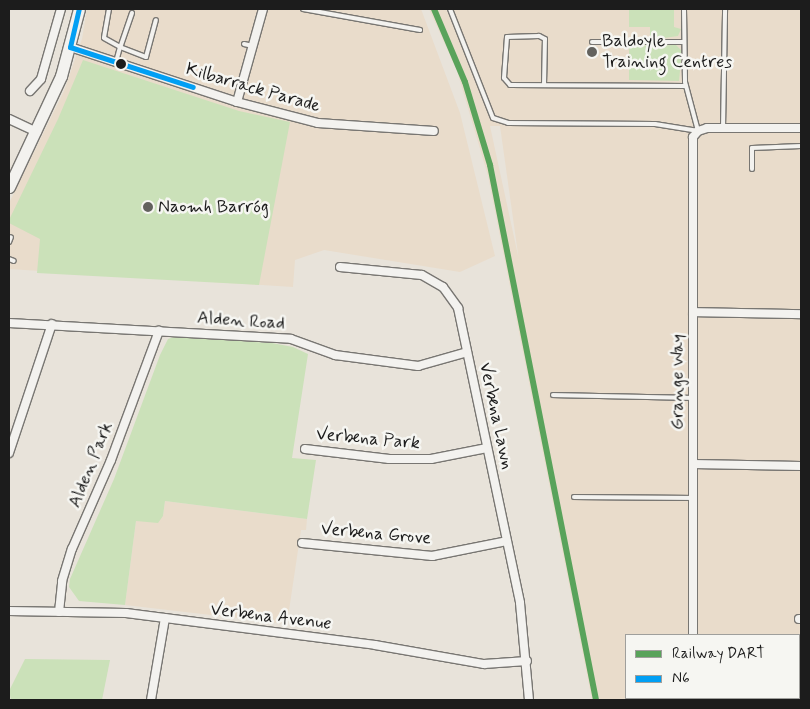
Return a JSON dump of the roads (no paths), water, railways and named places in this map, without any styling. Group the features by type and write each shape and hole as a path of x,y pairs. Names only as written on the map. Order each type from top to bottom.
{"main road":[{"path":"9,187 37,132 70,47 79,9"}],"street":[{"path":"30,91 41,79 61,9"},
{"path":"237,102 263,9"},
{"name":"Kilbarrack Parade","path":"70,47 237,102 318,123 434,131"},
{"path":"9,119 37,132"},
{"path":"698,131 723,128 801,128"},
{"name":"Grange Way","path":"693,634 692,149 693,137 698,131"},
{"name":"Verbena Lawn","path":"340,267 422,275 434,280 458,308 522,612 528,661 529,700"},
{"path":"693,312 801,314"},
{"name":"Alden Road","path":"9,323 291,339 335,355 418,366 467,352"},
{"path":"9,453 52,324"},
{"name":"Alden Park","path":"59,612 62,581 72,549 111,460 159,331"},
{"name":"Verbena Park","path":"305,449 389,459 431,459 487,448"},
{"path":"694,464 801,466"},
{"name":"Verbena Grove","path":"302,542 432,556 507,541"},
{"name":"Verbena Avenue","path":"9,611 126,613 375,645 484,664 528,661"},
{"path":"151,700 165,618"}],"lane":[{"path":"109,9 104,38 120,47 146,57 156,20"},
{"path":"303,9 420,30"},
{"path":"450,9 493,118 508,123 655,124 698,131 686,86 684,9"},
{"path":"723,128 725,9"},
{"path":"116,62 132,13"},
{"path":"544,85 545,39 539,36 507,37 504,78 507,82 544,85 686,86"},
{"path":"592,42 684,42"},
{"path":"244,44 253,46"},
{"path":"752,169 752,148 801,146"},
{"path":"9,242 12,237"},
{"path":"9,259 14,261"},
{"path":"552,396 693,398"},
{"path":"574,498 694,498"}],"rail line":[{"name":"DART","path":"434,9 465,82 490,165 596,700"}],"place":[{"name":"Baldoyle Training Centres","path":"592,52"},
{"name":"Naomh Barróg","path":"148,207"}]}
